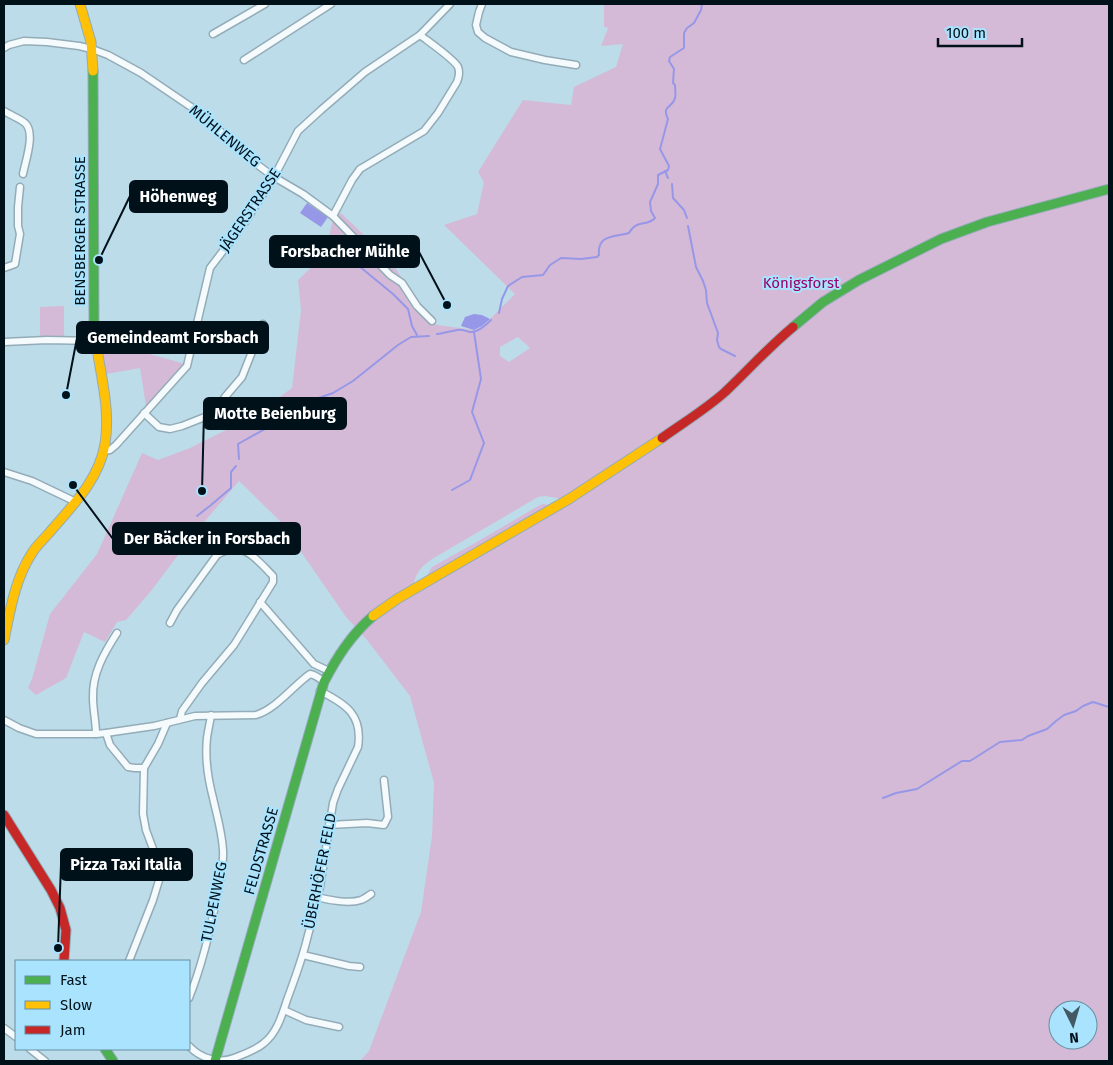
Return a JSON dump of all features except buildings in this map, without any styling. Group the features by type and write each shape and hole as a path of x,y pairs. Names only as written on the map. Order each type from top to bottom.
{"main road":[{"name":"BENSBERGER STRASSE","path":"4,640 13,594 24,569 38,544 76,502 95,474 104,452 107,428 95,341 93,308 94,86 92,48 80,4"},
{"name":"FELDSTRASSE","path":"215,1061 320,692 340,652 364,623 386,605 569,499 705,409 794,325 841,290 917,251 965,230 1109,189"},
{"path":"4,816 51,890 60,908 66,930 64,960"},
{"path":"106,1050 113,1061"}],"street":[{"path":"213,34 265,4"},
{"path":"244,60 331,4"},
{"name":"JÄGERSTRASSE","path":"104,452 110,450 187,366 210,268 274,177 298,131 366,72 420,35 450,4"},
{"path":"482,4 476,22 476,28 480,35 511,52 576,65"},
{"path":"333,216 360,169 424,131 438,113 459,78 459,71 455,62 420,35"},
{"name":"MÜHLENWEG","path":"4,48 8,45 24,42 47,42 92,48 108,54 141,73 197,111 255,163 333,216 386,271 402,283 417,306 432,321"},
{"path":"4,111 24,123 30,132 30,142 23,174"},
{"path":"4,268 15,264 20,234 18,221 20,187"},
{"path":"144,413 160,427 170,429 215,413 225,397 242,377 263,324"},
{"path":"4,342 95,341"},
{"path":"4,472 32,481 76,502"},
{"path":"170,623 177,610 217,555 229,549 239,549 248,552 272,576 273,582 234,645 212,670 182,710 180,719"},
{"path":"260,602 314,664 329,671"},
{"path":"96,734 93,699 94,681 98,666 117,633"},
{"path":"4,720 36,734 106,734 154,726 180,719 211,715 251,716 262,713 271,707 310,674 314,664"},
{"path":"310,674 314,674 324,682"},
{"name":"ÜBERHÖFER FELD","path":"215,1061 229,1060 264,1044 275,1030 284,1010 303,955 320,887 333,804 338,788 358,747 359,733 354,714 337,699 320,692"},
{"name":"TULPENWEG","path":"190,996 208,941 223,858 221,834 207,757 207,739 211,715"},
{"path":"128,960 160,878 159,865 146,830 144,768 158,744 166,722"},
{"path":"106,734 110,745 128,766 144,768"},
{"path":"329,825 384,824 388,817 384,780"},
{"path":"317,897 333,901 361,900 371,894"},
{"path":"303,955 360,967"},
{"path":"284,1010 306,1020 339,1027"},
{"path":"4,1028 15,1036"},
{"path":"190,1047 203,1056 215,1061"},
{"path":"31,1050 45,1061"}],"green space":[{"name":"Königsforst","path":"603,4 1109,4 1109,1061 360,1061 369,1051 421,912 432,836 434,783 410,696 367,640 346,617 279,520 239,481 126,620 117,622 105,642 84,632 66,678 36,695 28,688 50,614 97,554 142,453 158,460 190,448 252,417 292,388 301,310 298,280 325,254 333,219 341,213 391,261 431,324 474,330 483,326 515,294 444,225 477,214 484,182 478,172 523,100 571,105 574,87 616,67 623,44 601,46 608,28 604,27","holes":["518,337 530,348 509,362 500,356 500,347","545,496 563,499 551,505 543,504 538,506 432,567 425,579 413,586 420,570 432,559 538,497"]},
{"path":"64,306 64,336 40,336 40,307"},
{"path":"100,340 185,364 146,406 140,368 106,374"}],"water":[{"path":"307,203 328,217 321,227 300,213"},
{"path":"474,314 490,319 474,330 461,326 465,317"}],"waterway":[{"path":"499,313 502,299 508,286 522,277 543,275 550,265 561,258 581,259 597,257 601,243 604,240 629,233 638,224 652,221 655,218 651,211 650,202 658,184 658,175 668,170 669,166 660,149 668,119 666,111 674,101 675,96 675,85 673,83 674,69 669,61 670,57 684,48 684,33 694,23 702,4"},
{"path":"665,171 668,178"},
{"path":"672,184 673,198 684,210 687,218"},
{"path":"688,226 696,267 703,281 707,303 718,333 719,347 735,356"},
{"path":"320,236 331,242 340,252 393,294 408,309 412,326 417,335"},
{"path":"437,334 459,330 476,331 491,320"},
{"path":"452,490 470,480 484,443 472,412 481,379 474,332"},
{"path":"239,459 238,444 290,415 301,406 333,393 353,381 411,337 429,336"},
{"path":"197,516 231,488 231,472 236,466"},
{"path":"883,798 896,793 917,789 962,761 970,761 1000,742 1022,740 1047,729 1064,715 1076,711 1083,706 1093,702 1109,707"}],"traffic: fast":[{"path":"93,71 95,334"},
{"path":"793,327 823,302 859,280 941,239 987,222 1109,189"},
{"path":"215,1061 324,682 345,647 373,616"},
{"path":"106,1050 113,1061"}],"traffic: slow":[{"path":"80,4 91,42 93,71"},
{"path":"4,640 14,595 26,563 91,481 102,457 107,416 95,334"},
{"path":"373,616 397,599 569,499 662,438"}],"traffic: jam":[{"path":"662,438 718,398 793,327"},
{"path":"4,815 51,890 60,908 66,930 64,960"}],"place":[{"name":"Höhenweg","path":"99,260"},
{"name":"Forsbacher Mühle","path":"447,305"},
{"name":"Gemeindeamt Forsbach","path":"66,395"},
{"name":"Der Bäcker in Forsbach","path":"73,485"},
{"name":"Motte Beienburg","path":"202,491"},
{"name":"Pizza Taxi Italia","path":"58,948"}]}
